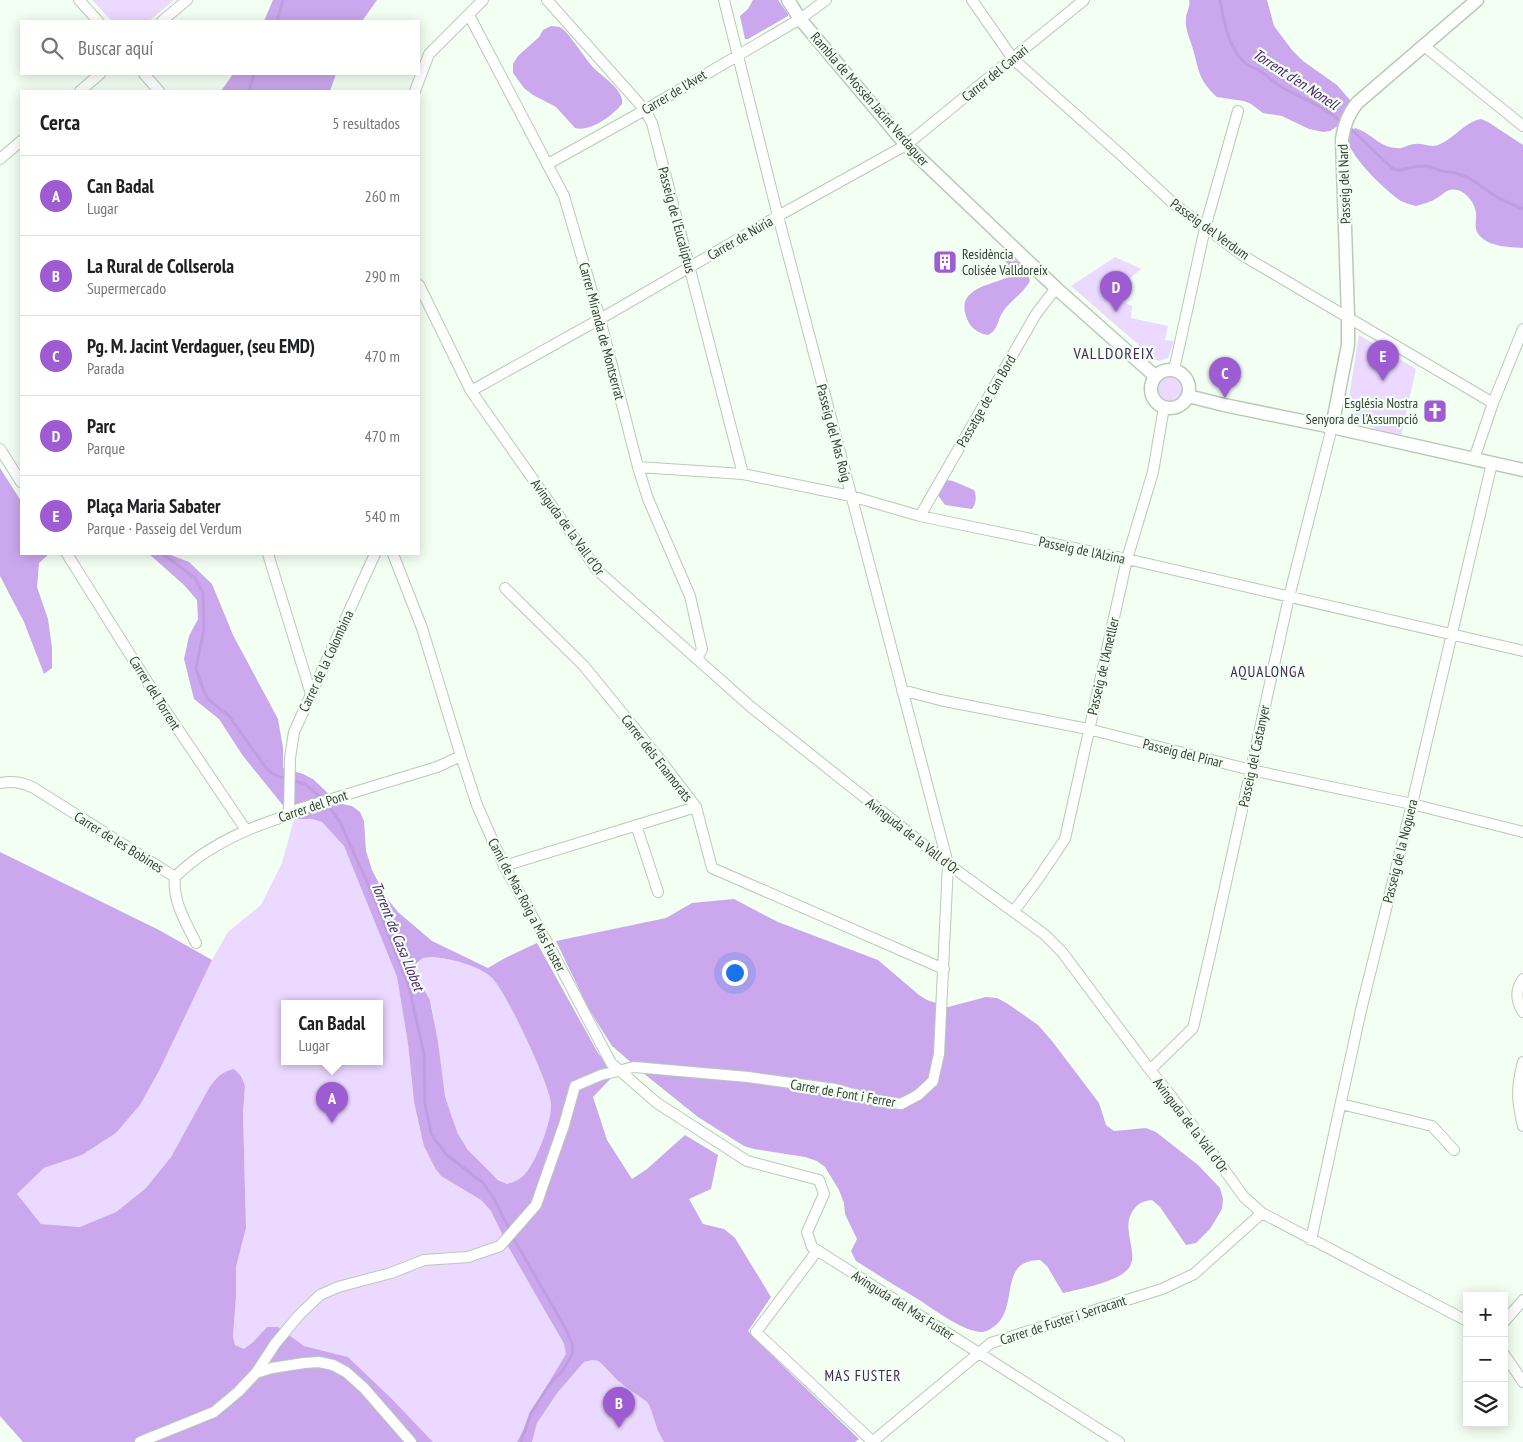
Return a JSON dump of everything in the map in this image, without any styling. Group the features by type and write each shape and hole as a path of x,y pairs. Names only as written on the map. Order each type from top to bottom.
{"street":[{"path":"79,0 97,20"},
{"path":"163,20 187,0"},
{"path":"415,90 429,54 483,0"},
{"name":"Passeig de l'Eucaliptus","path":"547,0 645,110 652,123 743,474"},
{"name":"Passeig del Mas Roig","path":"724,0 778,216 948,864"},
{"name":"Rambla de Mossèn Jacint Verdaguer","path":"788,0 800,19 906,145 1056,288 1155,376"},
{"name":"Carrer de l'Avet","path":"548,164 645,110 800,19 826,0"},
{"name":"Passeig del Verdum","path":"972,0 1013,59 1174,204 1205,228 1242,255 1493,402"},
{"name":"Carrer del Canari","path":"906,145 1084,0"},
{"name":"Passeig del Nard","path":"1332,427 1348,345 1342,139 1344,125 1357,103 1477,0"},
{"name":"Carrer Miranda de Montserrat","path":"469,15 564,196 600,319 648,500 690,596 702,648 697,659"},
{"path":"1424,45 1523,126"},
{"path":"81,90 99,75"},
{"path":"145,75 158,90"},
{"path":"1174,370 1205,228 1238,111"},
{"path":"0,159 20,142"},
{"name":"Carrer de Núria","path":"471,391 906,145"},
{"name":"Avinguda de la Vall d'Or","path":"420,287 471,391 597,570 751,707 948,864 1044,934 1062,952 1150,1070 1172,1096 1244,1197 1262,1213 1463,1319"},
{"name":"Passatge de Can Bord","path":"920,516 1036,314 1056,288"},
{"path":"1474,459 1493,402 1523,329"},
{"path":"1163,370 1174,370 1187,380 1189,385 1188,396 1185,401 1175,407 1164,407 1154,400 1151,394 1152,382 1155,376 1163,370"},
{"path":"1188,396 1523,470"},
{"name":"Passeig de l'Ametller","path":"1014,911 1065,839 1128,559 1154,472 1164,407"},
{"name":"Passeig del Castanyer","path":"1150,1070 1193,1028 1289,597 1332,427"},
{"path":"0,448 20,480"},
{"name":"Passeig de la Noguera","path":"1311,1240 1361,1010 1412,804 1492,463"},
{"name":"Passeig de l'Alzina","path":"638,467 743,474 851,496 920,516 1128,559 1523,652"},
{"name":"Carrer del Torrent","path":"68,555 163,707 246,830"},
{"path":"268,555 311,694"},
{"name":"Carrer de la Colombina","path":"289,812 291,740 375,555"},
{"name":"Camí de Mas Roig a Mas Fuster","path":"393,555 422,628 477,805 504,866 611,1063 657,1103 747,1161 819,1180 824,1194 807,1232 812,1248 817,1251"},
{"name":"Carrer dels Enamorats","path":"505,588 584,666 696,807 712,868 944,969"},
{"name":"Passeig del Pinar","path":"902,690 940,700 1088,730 1251,770 1412,804 1523,832"},
{"name":"Carrer del Pont","path":"175,877 205,854 246,830 286,816 289,812 437,767 461,756"},
{"name":"Carrer de les Bobines","path":"0,783 11,781 24,783 34,788 175,877 174,885 179,906 196,943"},
{"path":"504,866 696,807"},
{"path":"636,825 658,892"},
{"name":"Carrer de Font i Ferrer","path":"256,1373 299,1315 320,1296 338,1287 391,1273 424,1260 468,1257 500,1246 536,1205 564,1125 575,1086 602,1075 634,1067 748,1077 835,1089 879,1101 901,1104 918,1095 933,1081 940,1054 948,864"},
{"path":"1523,979 1518,989 1517,998 1523,1012"},
{"path":"1523,1062 1517,1096 1523,1126"},
{"path":"1341,1104 1432,1126 1454,1150"},
{"name":"Carrer de Fuster i Serracant","path":"872,1442 991,1343 1162,1289 1194,1274 1262,1213"},
{"path":"817,1251 756,1332 872,1442"},
{"name":"Avinguda del Mas Fuster","path":"817,1251 1119,1442"},
{"path":"1508,1317 1523,1300"},
{"path":"1508,1360 1523,1382"},
{"path":"140,1442 214,1412 238,1392 256,1373 272,1368 319,1362 333,1365 346,1372 364,1388 411,1442"}],"shaded area":[{"path":"92,0 174,0 150,20 111,20"},
{"path":"273,0 377,0 363,20 264,20"},
{"path":"753,0 778,0 788,16 745,39 740,16 748,9"},
{"path":"1189,0 1267,0 1274,26 1292,50 1303,61 1337,85 1350,100 1350,107 1341,124 1330,131 1323,132 1309,129 1282,116 1263,113 1244,101 1217,97 1210,91 1202,79 1186,26"},
{"path":"551,26 560,27 565,31 591,65 616,88 622,98 622,104 613,113 601,122 588,128 575,128 556,107 524,88 513,73 513,64 518,56 539,37 543,30"},
{"path":"232,75 336,75 330,90 222,90"},
{"path":"1481,119 1523,145 1523,248 1500,246 1483,239 1476,230 1476,213 1471,200 1459,191 1448,191 1432,201 1416,206 1401,201 1387,190 1362,164 1350,147 1348,140 1349,132 1355,128 1380,143 1391,147 1399,148 1413,144 1435,146 1449,139 1469,123"},
{"path":"1005,256 1021,265 1027,272 1030,281 1024,290 1004,310 993,331 988,335 980,333 969,323 965,311 965,302 975,290 1011,276 1012,269 1005,261"},
{"path":"1115,257 1141,269 1123,284 1122,298 1125,303 1132,306 1131,318 1168,326 1165,340 1174,341 1168,358 1156,360 1071,286"},
{"path":"1359,335 1416,369 1400,441 1361,422 1348,403"},
{"path":"1169,376 1178,380 1182,389 1178,398 1169,402 1160,398 1156,389 1160,380"},
{"path":"0,468 20,499 20,555 48,555 39,563 37,587 48,619 52,648 52,668 44,674 24,622 0,576"},
{"path":"946,480 974,490 976,500 972,509 945,505 937,494 939,486"},
{"path":"150,555 171,555 189,562 212,584 233,635 278,719 283,748 283,768 313,779 334,799 342,804 352,806 360,812 364,821 366,851 372,870 386,897 398,912 432,941 488,968 537,943 598,1053 615,1074 593,1097 607,1140 632,1179 647,1169 685,1135 718,1155 711,1189 689,1199 703,1224 724,1229 735,1238 771,1297 748,1331 859,1439 855,1442 664,1442 647,1402 618,1381 602,1364 593,1360 584,1362 558,1392 537,1423 532,1442 517,1442 543,1392 566,1354 564,1344 509,1248 491,1211 481,1200 441,1176 424,1146 414,1102 408,1044 397,977 344,846 322,822 312,819 294,819 243,756 219,719 194,699 184,659 189,636 198,619 197,600 184,585","holes":["433,957 456,961 479,969 491,977 498,985 526,1038 549,1094 551,1111 538,1152 524,1175 518,1180 507,1184 498,1180 468,1150 458,1134 445,1096 430,1000 415,974 416,964 423,958"]},
{"path":"294,819 312,819 322,822 344,846 397,977 408,1044 414,1103 438,1173 481,1200 491,1211 566,1349 566,1354 543,1392 517,1442 433,1442 348,1357 304,1346 278,1327 267,1327 244,1349 235,1345 233,1336 236,1267 246,1228 243,1113 245,1086 216,1079 209,1088 171,1157 145,1189 116,1212 81,1227 41,1224 17,1194 44,1168 82,1155 116,1133 140,1105 159,1071 212,960 228,932 261,905 282,863"},
{"path":"0,852 159,930 212,960 159,1071 140,1105 116,1133 82,1155 44,1168 17,1194 41,1224 80,1227 116,1212 145,1189 171,1157 209,1088 222,1073 234,1069 241,1076 245,1086 243,1113 246,1228 236,1267 233,1336 235,1345 244,1349 267,1327 278,1327 304,1346 348,1357 433,1442 23,1442 0,1416"},
{"path":"734,899 778,922 878,960 927,1000 948,1007 986,997 997,998 1008,1004 1038,1025 1052,1041 1099,1103 1106,1125 1114,1131 1146,1128 1156,1132 1198,1165 1220,1188 1223,1199 1222,1209 1210,1229 1196,1243 1186,1245 1160,1207 1152,1200 1142,1202 1137,1205 1129,1221 1128,1228 1132,1257 1131,1264 1123,1274 1098,1284 1063,1293 1047,1266 1040,1260 1027,1262 1019,1267 1014,1275 1003,1316 996,1325 988,1331 982,1332 967,1329 950,1320 856,1261 851,1251 857,1239 845,1214 844,1203 839,1190 825,1167 817,1161 805,1157 744,1146 698,1117 648,1077 612,1046 588,1008 556,941 666,918 692,903"},
{"path":"433,957 464,963 479,969 491,977 498,985 516,1017 549,1094 551,1111 549,1121 533,1161 522,1177 507,1184 493,1175 472,1154 457,1132 452,1119 445,1092 432,1006 416,975 418,964 423,958"},
{"path":"593,1360 602,1364 618,1381 647,1402 664,1442 532,1442 537,1423 558,1392 584,1362"}],"waterway":[{"name":"Torrent de Casa Llobet","path":"277,20 283,0"},
{"name":"Torrent d'en Nonell","path":"1220,0 1225,26 1231,43 1240,58 1246,64 1279,85 1326,110 1339,120"},
{"name":"Torrent de Casa Llobet","path":"249,90 254,75"},
{"name":"Torrent d'en Nonell","path":"1350,128 1393,169 1400,170 1428,166 1456,173 1469,178 1500,199 1523,209"},
{"name":"Torrent de Casa Llobet","path":"164,555 195,578 203,593 204,629 196,668 208,699 229,716 266,768 280,777 305,784 325,801 340,822 375,900 409,987 424,1054 425,1104 431,1133 447,1155 483,1183 493,1197 510,1230"},
{"name":"Torrent de Casa Llobet","path":"512,1236 566,1329 573,1346 572,1355 563,1370 550,1384 531,1413 521,1442"}],"place":[{"name":"Residència Colisée Valldoreix","path":"945,262"},
{"name":"Parc","path":"1116,312"},
{"name":"Plaça Maria Sabater","path":"1383,381"},
{"name":"Pg. M. Jacint Verdaguer, (seu EMD)","path":"1225,398"},
{"name":"Església Nostra Senyora de l'Assumpció","path":"1435,411"},
{"name":"Can Badal","path":"332,1123"},
{"name":"La Rural de Collserola","path":"619,1428"}],"district":[{"name":"VALLDOREIX","path":"1114,353"},
{"name":"AQUALONGA","path":"1268,671"},
{"name":"MAS FUSTER","path":"863,1375"}]}
